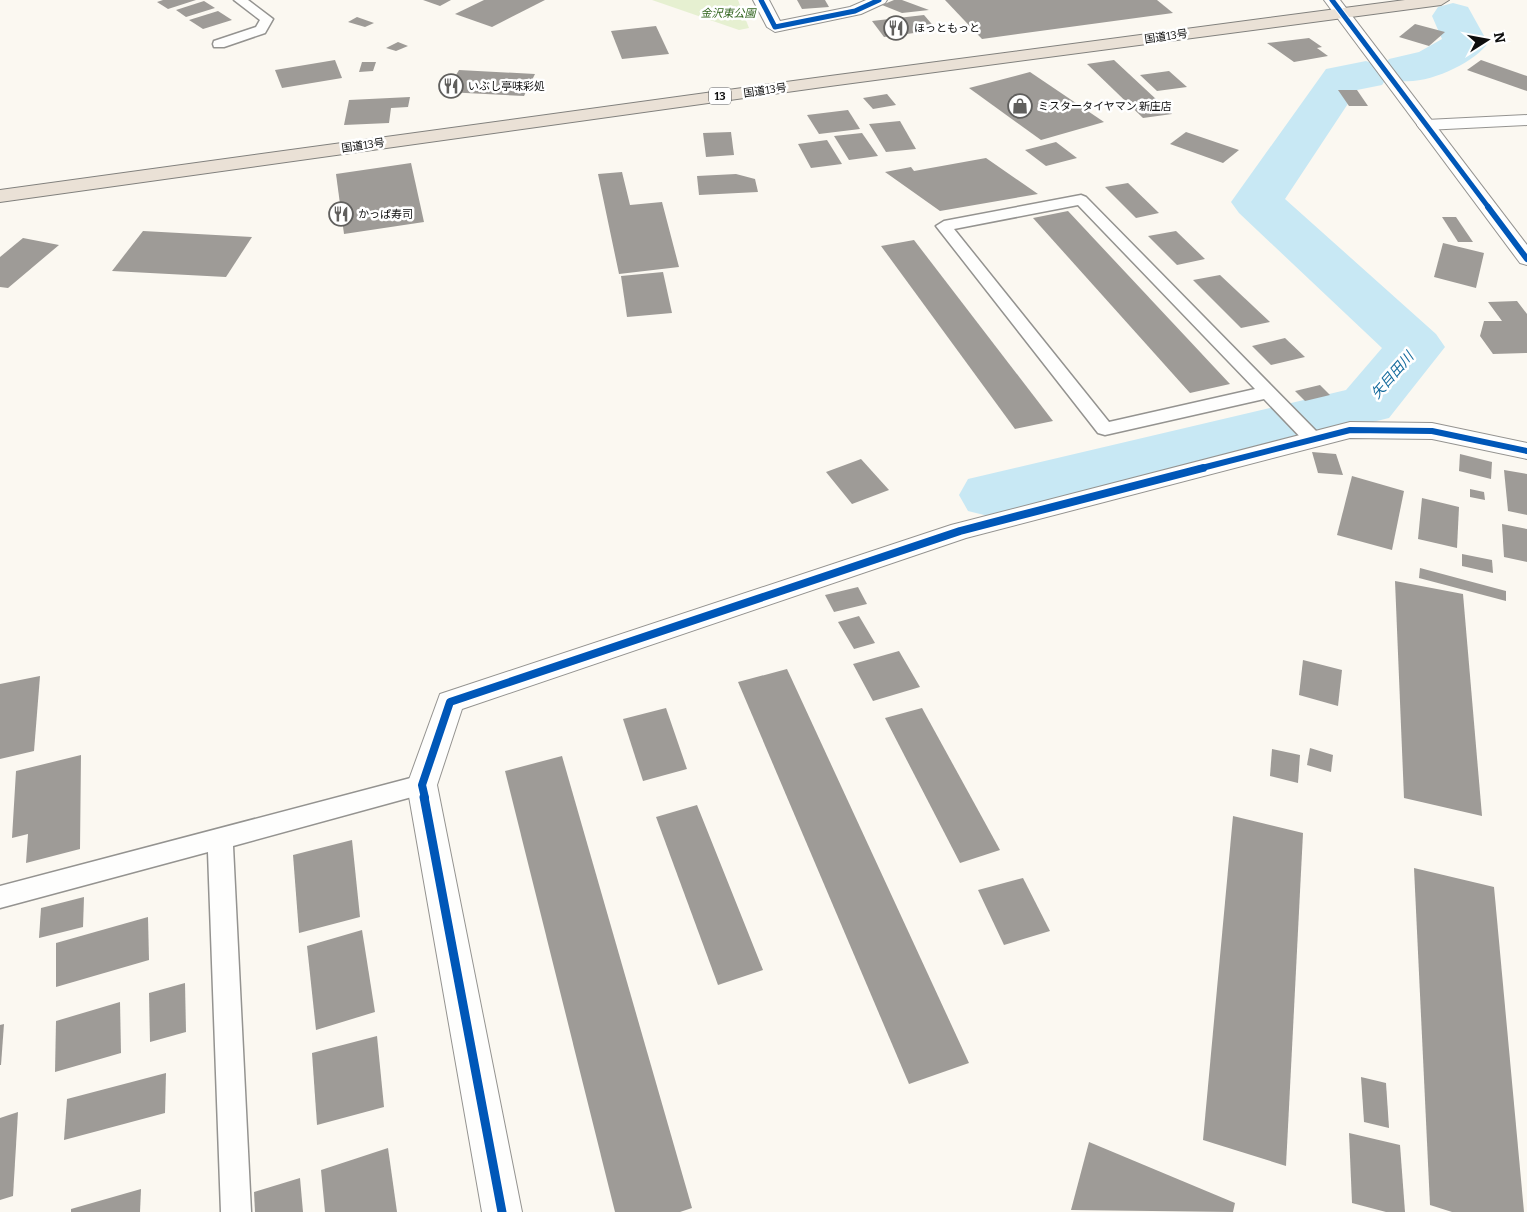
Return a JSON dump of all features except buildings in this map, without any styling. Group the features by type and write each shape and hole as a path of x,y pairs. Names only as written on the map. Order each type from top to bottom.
{"highway":[{"name":"国道13号","path":"0,196 1336,6 1441,0"}],"street":[{"path":"762,0 775,27 856,11 879,0"},
{"path":"1336,6 1527,259"},
{"path":"1426,125 1527,120"},
{"path":"502,1212 422,785 450,702 960,531 1350,430 1432,432 1527,451"}],"lane":[{"path":"219,44 261,30 267,19 240,0"},
{"path":"1268,392 1105,429 944,226 1081,200 1282,406 1313,439"},
{"path":"0,896 422,785"},
{"path":"220,838 236,1212"}],"green space":[{"name":"金沢東公園","path":"652,0 738,0 749,28 739,30"}],"waterway":[{"name":"矢目田川","path":"1405,68 1432,63 1466,43 1453,16"},
{"name":"矢目田川","path":"992,495 1367,404 1415,347 1257,202 1342,79 1366,75"}],"cycle path":[{"path":"761,0 775,27 855,11 879,0"},
{"path":"1332,0 1527,259"},
{"path":"502,1212 422,785 450,702 960,531 1350,430 1432,431 1527,451"}],"place":[{"name":"ほっともっと","path":"896,28"},
{"name":"いぶし亭味彩処","path":"451,86"},
{"name":"ミスタータイヤマン 新庄店","path":"1020,106"},
{"name":"かっぱ寿司","path":"341,214"}]}
